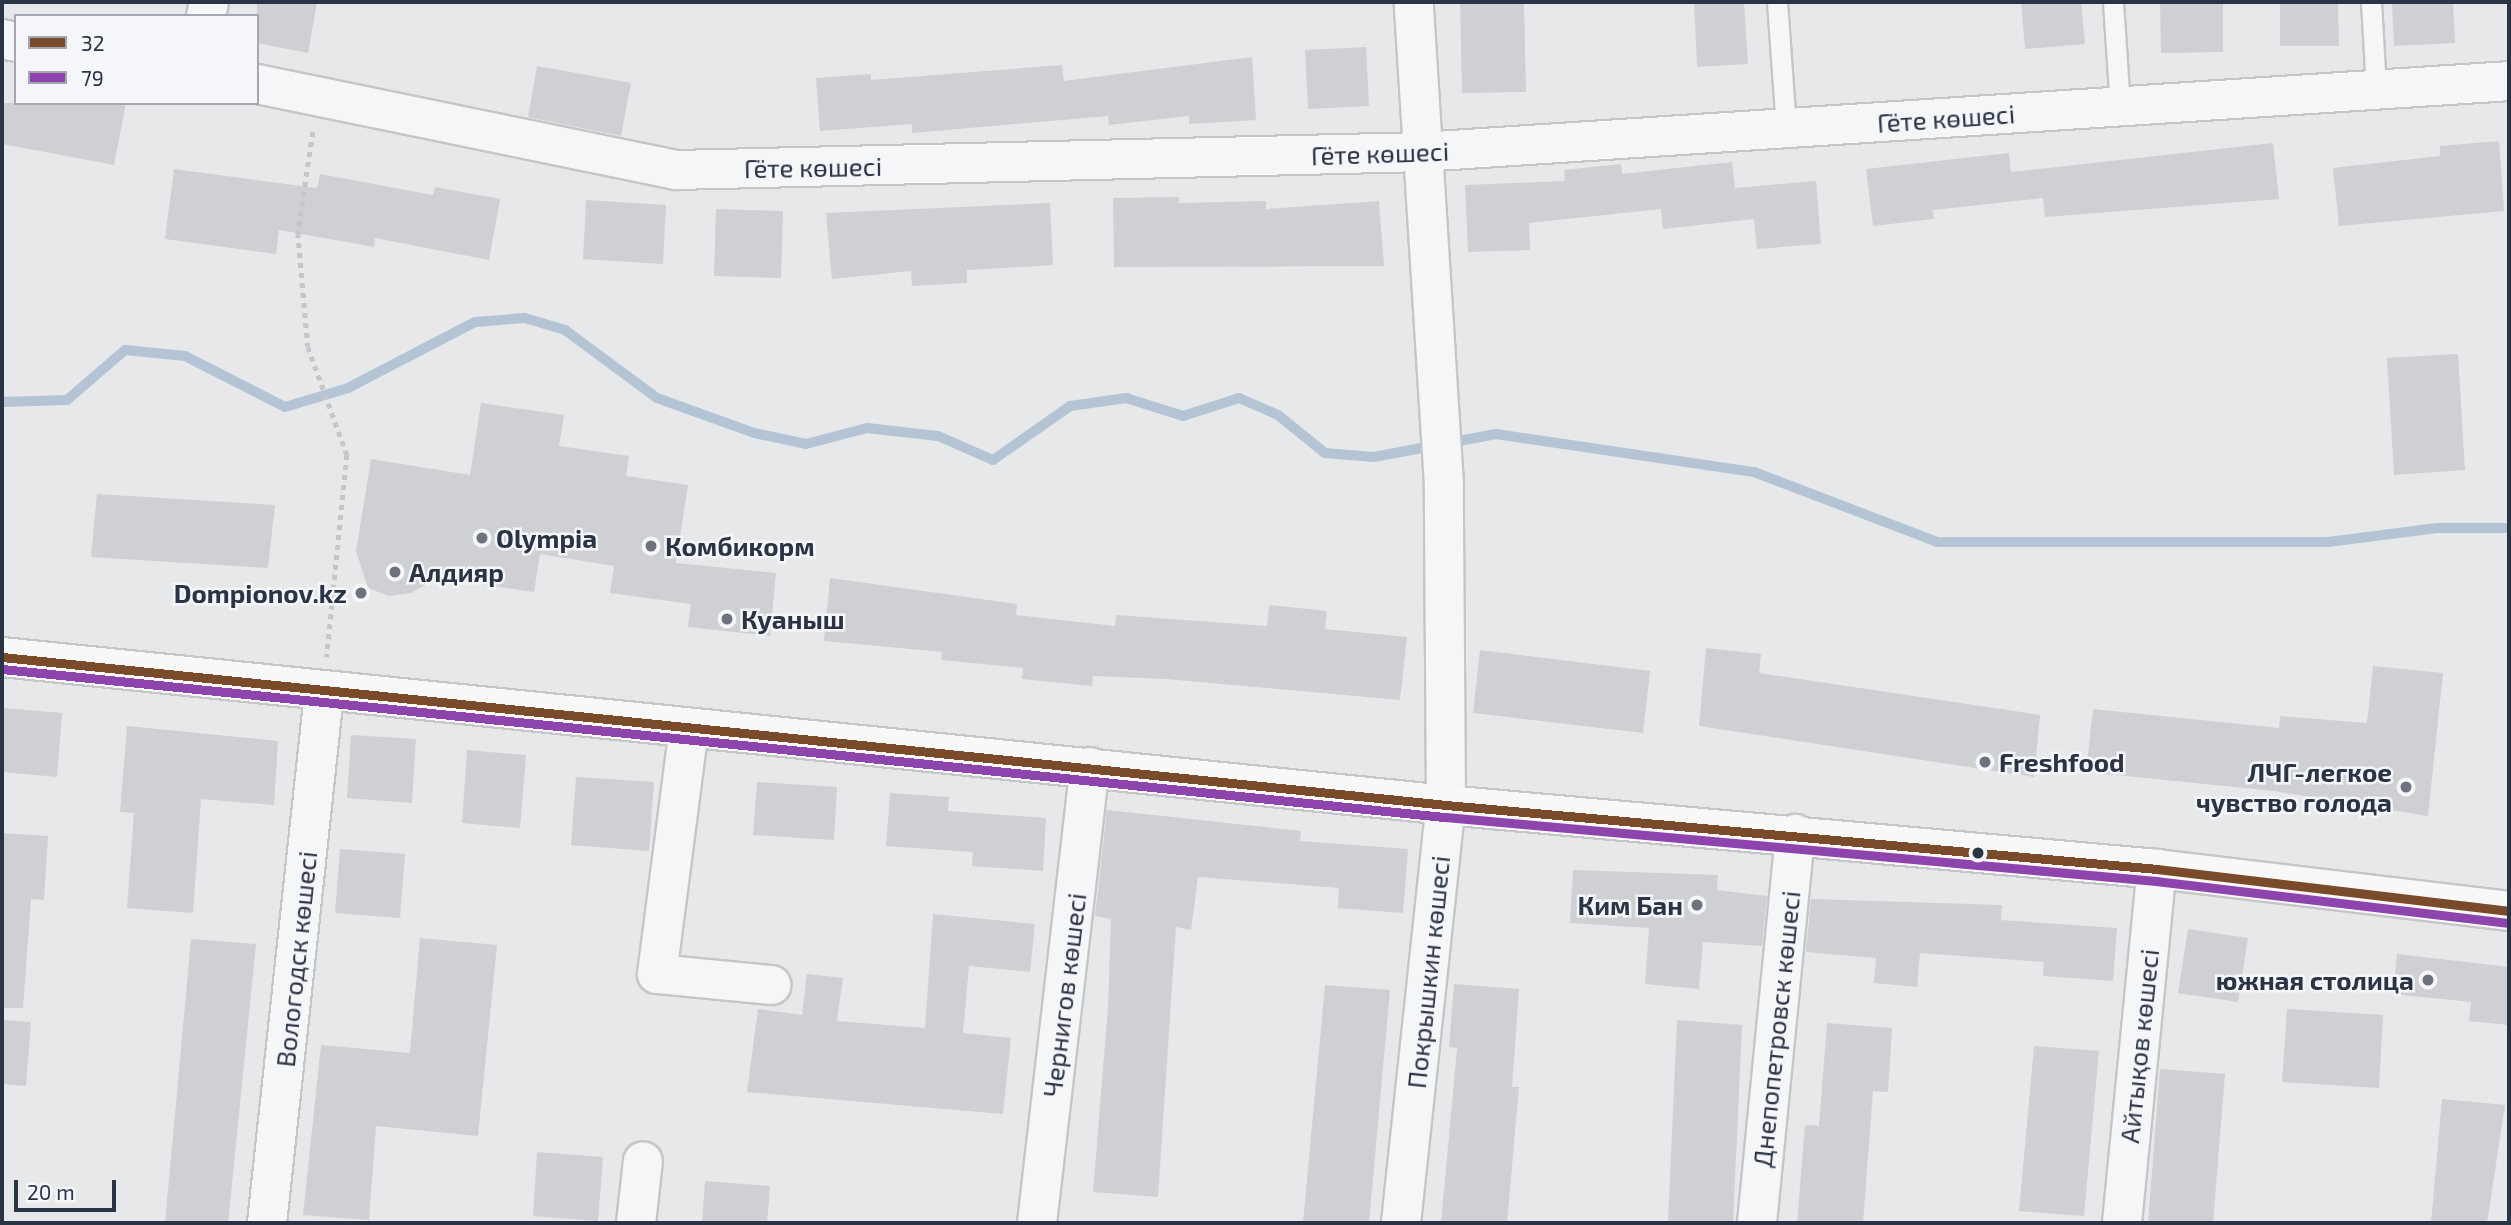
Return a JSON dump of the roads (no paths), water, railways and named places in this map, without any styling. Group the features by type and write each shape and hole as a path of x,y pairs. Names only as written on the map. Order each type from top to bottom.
{"main road":[{"path":"2,657 324,694 1090,767 1446,805 1795,834 2157,869 2509,911"}],"street":[{"path":"1414,2 1421,152"},
{"name":"Гёте көшесі","path":"259,84 676,170 1421,152 2509,81"},
{"name":"Покрышкин көшесі","path":"1401,1223 1446,805 1443,467 1421,152"},
{"name":"Вологодск көшесі","path":"267,1223 324,694"},
{"path":"690,728 657,974 771,985"},
{"name":"Чернигов көшесі","path":"1037,1223 1090,767"},
{"name":"Днепопетровск көшесі","path":"1757,1223 1795,834"},
{"name":"Айтықов көшесі","path":"2122,1223 2157,869"},
{"path":"636,1223 643,1161"}],"lane":[{"path":"1777,2 1786,128"},
{"path":"2113,2 2120,107"},
{"path":"2371,2 2376,90"}],"waterway":[{"path":"2,402 67,400 125,350 185,356 285,407 348,388 475,322 525,318 565,330 657,398 754,433 806,444 867,428 938,436 993,460 1070,406 1126,398 1183,416 1239,398 1278,415 1325,453 1374,457 1496,434 1754,472 1937,542 2328,542 2437,528 2509,528"}],"place":[{"name":"Olympia","path":"482,538"},
{"name":"Комбикорм","path":"651,546"},
{"name":"Алдияр","path":"395,572"},
{"name":"Dompionov.kz","path":"361,593"},
{"name":"Куаныш","path":"727,619"},
{"name":"Freshfood","path":"1985,762"},
{"name":"ЛЧГ-легкое чувство голода","path":"2406,787"},
{"name":"Ким Бан","path":"1697,905"},
{"name":"южная столица","path":"2428,980"}]}
